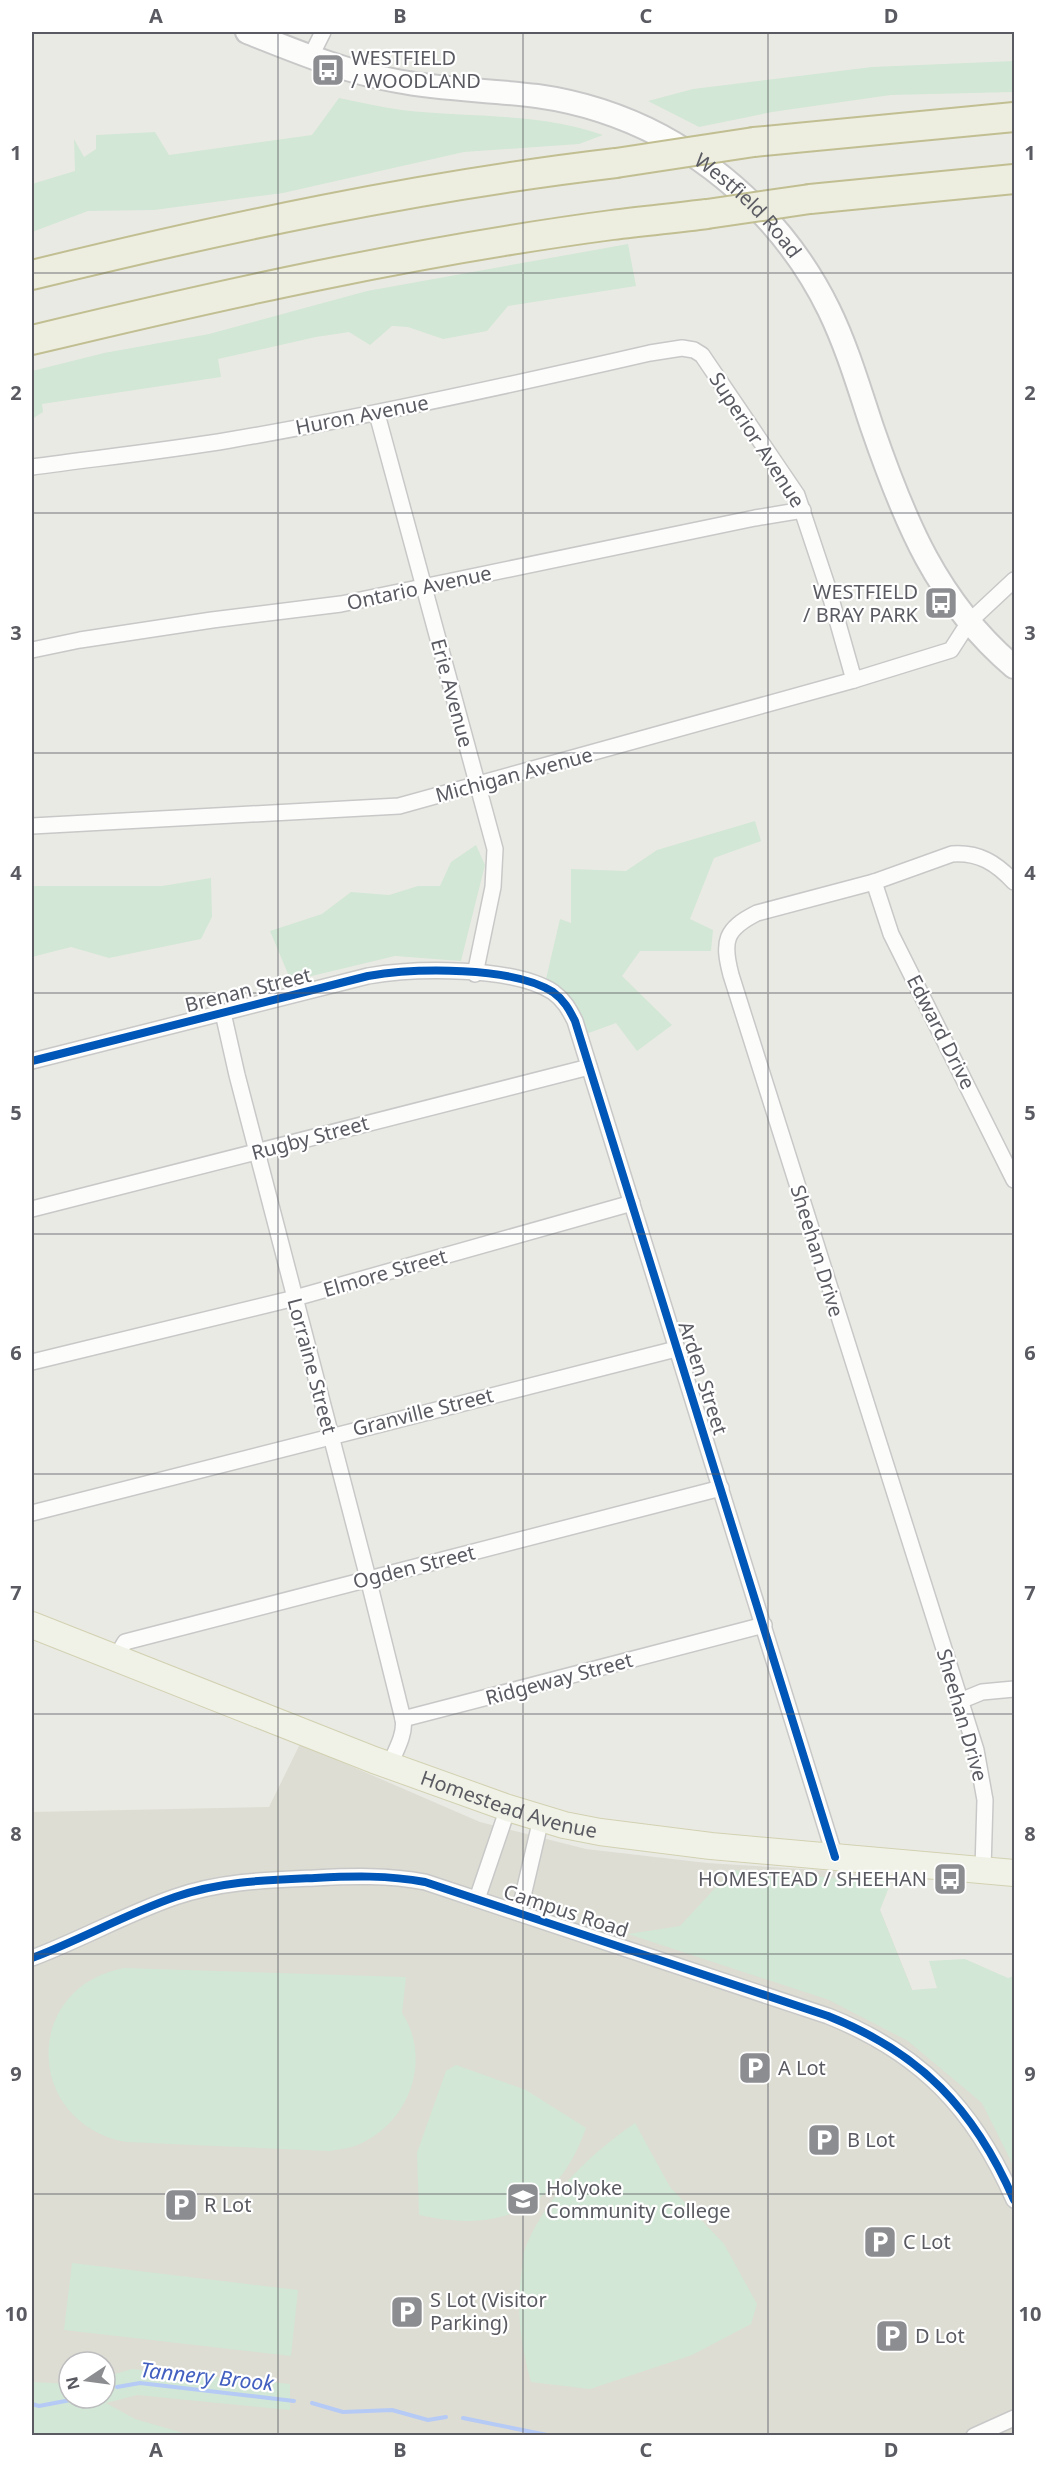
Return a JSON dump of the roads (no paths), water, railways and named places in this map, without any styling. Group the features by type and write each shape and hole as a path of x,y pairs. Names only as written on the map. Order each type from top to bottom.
{"highway":[{"path":"32,275 316,212 497,180 754,142 1014,117"},
{"path":"32,340 121,318 366,267 589,229 810,199 1014,179"}],"main road":[{"name":"Westfield Road","path":"247,32 311,56 395,81 536,96 568,101 597,110 661,136 734,186 758,209 790,246 819,291 839,334 911,530 939,581 969,622 1014,667"},
{"name":"Homestead Avenue","path":"32,1625 389,1766 542,1819 636,1837 1014,1873"}],"street":[{"path":"311,56 323,32"},
{"name":"Huron Avenue","path":"32,467 227,441 377,414 650,352 689,349"},
{"name":"Superior Avenue","path":"689,349 702,355 797,495 854,680"},
{"name":"Erie Avenue","path":"377,414 493,839 496,865 475,974"},
{"name":"Ontario Avenue","path":"32,650 80,640 212,620 341,604 803,510"},
{"name":"Michigan Avenue","path":"32,826 399,806 854,680 951,650 969,622 1014,580"},
{"name":"Sheehan Drive","path":"983,1869 984,1788 975,1750 785,1150 731,975 726,951 727,940 732,929 744,919 757,913 874,882 940,858 965,853 984,858 1014,882"},
{"name":"Edward Drive","path":"874,882 891,933 1014,1180"},
{"name":"Brenan Street","path":"32,1061 360,978 393,972 443,971 475,974"},
{"name":"Arden Street","path":"475,974 531,983 551,991 562,1000 575,1021 835,1857"},
{"name":"Lorraine Street","path":"223,1013 403,1719"},
{"name":"Rugby Street","path":"32,1209 589,1067"},
{"name":"Elmore Street","path":"32,1362 294,1298 632,1203"},
{"name":"Granville Street","path":"32,1513 676,1349"},
{"name":"Ogden Street","path":"115,1659 125,1642 721,1488"},
{"name":"Ridgeway Street","path":"403,1719 764,1625"},
{"path":"960,1701 982,1692 1014,1689"},
{"path":"389,1766 401,1737 403,1719"},
{"name":"Campus Road","path":"477,1899 508,1808"},
{"name":"Campus Road","path":"519,1913 542,1819"},
{"name":"Campus Road","path":"32,1958 160,1902 197,1890 235,1882 384,1876 425,1882 828,2016 875,2036 929,2074 957,2106 991,2153 1014,2200"},
{"path":"974,2436 1014,2418"}],"waterway":[{"name":"Tannery Brook","path":"117,2387 140,2383 294,2401"},
{"name":"Tannery Brook","path":"32,2404 39,2406 57,2403"},
{"name":"Tannery Brook","path":"312,2403 343,2412 392,2410 428,2420 446,2417"},
{"name":"Tannery Brook","path":"463,2418 547,2435"}],"place":[{"name":"WESTFIELD / WOODLAND","path":"328,70"},
{"name":"WESTFIELD / BRAY PARK","path":"941,603"},
{"name":"HOMESTEAD / SHEEHAN","path":"950,1879"},
{"name":"A Lot","path":"755,2068"},
{"name":"B Lot","path":"824,2140"},
{"name":"Holyoke Community College","path":"523,2199"},
{"name":"R Lot","path":"181,2205"},
{"name":"C Lot","path":"880,2242"},
{"name":"S Lot (Visitor Parking)","path":"407,2312"},
{"name":"D Lot","path":"892,2336"}]}
